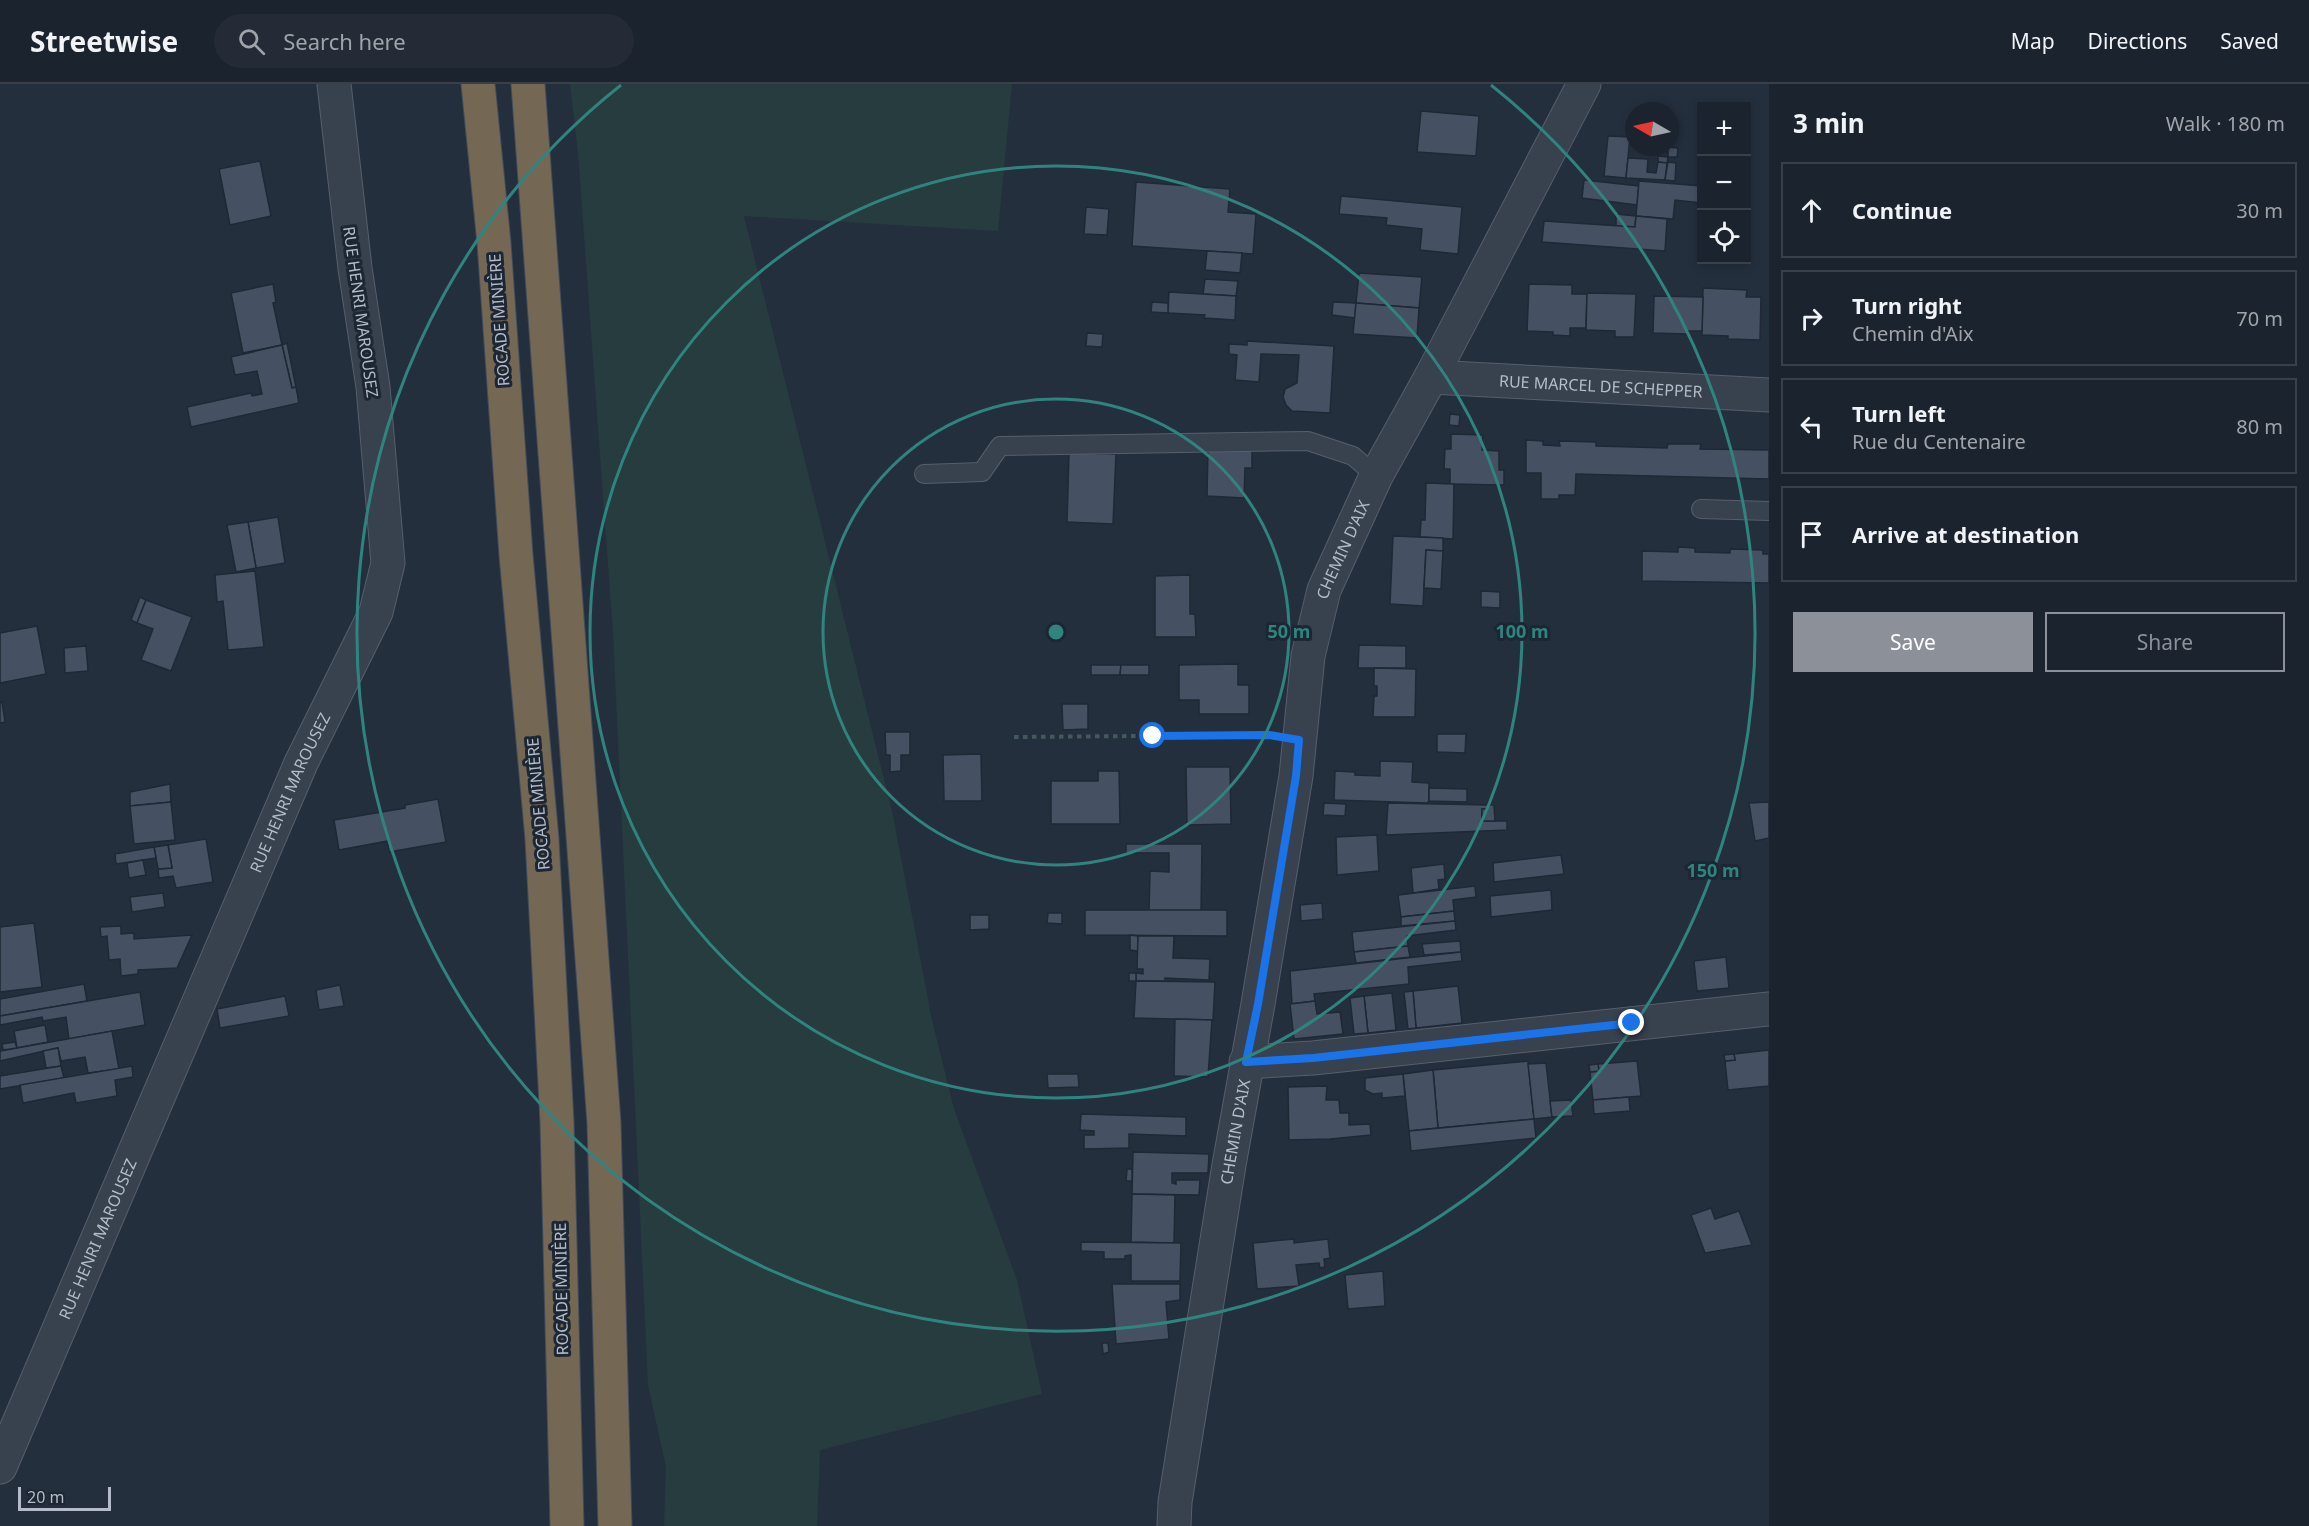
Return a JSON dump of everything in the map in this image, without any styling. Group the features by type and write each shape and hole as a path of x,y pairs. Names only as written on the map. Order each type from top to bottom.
{"highway":[{"name":"ROCADE MINIÈRE","path":"478,84 494,243 516,555 542,839 557,1122 567,1526"},
{"path":"528,84 604,1123 615,1526"}],"street":[{"name":"RUE HENRI MAROUSEZ","path":"0,1467 301,763 376,612 388,562 373,387 355,268 334,84"},
{"name":"CHEMIN D'AIX","path":"1174,1526 1175,1502 1246,1062 1258,1004 1296,776 1308,656 1324,590 1376,476 1584,84"},
{"name":"RUE MARCEL DE SCHEPPER","path":"1431,376 1769,395"},
{"path":"1246,1062 1313,1058 1769,1009"}],"lane":[{"path":"924,474 982,472 1000,446 1308,441 1353,456 1376,476"},
{"path":"1701,509 1769,511"}],"path":[{"path":"1014,737 1269,735 1299,740"}],"green space":[{"path":"570,84 1012,84 998,231 744,216 892,811 932,1020 954,1109 1017,1280 1042,1394 820,1450 817,1526 664,1526 666,1467 648,1385 613,633 578,153"}],"building":[{"path":"1421,111 1479,116 1476,156 1417,152"},
{"path":"1608,136 1625,137 1625,156 1628,156 1626,178 1604,176"},
{"path":"1658,156 1668,157 1667,163 1658,162"},
{"path":"1628,158 1648,159 1647,172 1656,173 1658,162 1667,163 1665,180 1626,178"},
{"path":"260,161 271,216 230,225 219,169"},
{"path":"1668,162 1676,163 1675,181 1665,180"},
{"path":"1584,180 1639,186 1637,205 1582,198"},
{"path":"1639,181 1697,186 1697,202 1675,200 1673,219 1636,216"},
{"path":"1136,182 1230,189 1228,212 1256,214 1253,254 1132,246"},
{"path":"1341,196 1462,207 1458,254 1420,250 1422,229 1386,225 1387,218 1339,214"},
{"path":"1086,207 1109,209 1107,235 1084,234"},
{"path":"1616,214 1636,216 1635,227 1616,226"},
{"path":"1636,216 1667,219 1665,251 1542,242 1544,221 1635,227"},
{"path":"1207,251 1242,253 1240,273 1205,270"},
{"path":"1359,273 1422,277 1419,308 1356,303"},
{"path":"1205,279 1238,281 1236,296 1203,294"},
{"path":"273,284 276,302 273,303 282,345 243,353 231,293"},
{"path":"1529,284 1572,285 1572,294 1587,294 1586,328 1570,328 1570,336 1553,335 1553,332 1527,331"},
{"path":"1703,288 1747,290 1746,297 1761,297 1760,340 1702,335"},
{"path":"1169,292 1236,296 1235,320 1204,318 1205,315 1168,313"},
{"path":"1587,293 1636,294 1634,337 1615,337 1615,331 1586,330"},
{"path":"1654,296 1703,297 1702,331 1687,331 1687,334 1653,333"},
{"path":"1152,302 1168,303 1168,313 1151,312"},
{"path":"1333,302 1356,303 1355,318 1332,315"},
{"path":"1356,303 1419,308 1417,338 1353,334"},
{"path":"1087,333 1103,334 1102,347 1086,346"},
{"path":"1247,341 1334,346 1330,413 1292,411 1286,405 1283,397 1285,389 1297,383 1299,355 1261,354 1259,382 1235,380 1237,355 1229,354 1229,344 1247,345"},
{"path":"287,343 296,387 292,388 282,345"},
{"path":"282,345 292,388 296,387 299,403 191,427 187,407 251,393 252,396 262,394 257,371 235,375 231,357"},
{"path":"1450,414 1460,415 1459,426 1449,425"},
{"path":"1451,434 1483,435 1482,450 1499,451 1499,470 1504,470 1504,485 1450,484 1450,469 1444,469 1445,449 1451,449"},
{"path":"1526,440 1543,441 1543,445 1560,446 1559,441 1596,442 1596,446 1667,448 1668,444 1701,444 1700,449 1769,450 1769,479 1576,474 1575,495 1559,495 1559,499 1541,499 1541,473 1526,473"},
{"path":"1208,448 1252,450 1252,468 1245,468 1244,498 1207,496"},
{"path":"1069,453 1116,454 1113,524 1067,522"},
{"path":"1426,483 1454,484 1453,539 1420,537 1421,520 1425,520"},
{"path":"278,517 285,563 256,568 248,522"},
{"path":"248,522 256,568 236,572 227,525"},
{"path":"1393,536 1443,538 1443,551 1426,550 1423,606 1390,604"},
{"path":"1678,547 1695,548 1695,552 1730,553 1730,549 1763,550 1763,554 1769,554 1769,583 1642,581 1642,551 1678,552"},
{"path":"1426,550 1443,551 1441,589 1424,588"},
{"path":"255,571 264,647 228,650 223,601 217,602 215,575"},
{"path":"1190,575 1190,614 1195,614 1196,637 1155,637 1155,576"},
{"path":"1481,591 1500,592 1500,608 1481,607"},
{"path":"140,597 146,600 137,623 131,620"},
{"path":"146,600 192,617 171,671 141,660 153,629 137,623"},
{"path":"37,626 46,674 0,683 0,633"},
{"path":"1359,645 1406,646 1406,668 1358,668"},
{"path":"86,646 88,671 65,673 64,648"},
{"path":"1238,664 1238,685 1249,685 1249,714 1199,714 1199,700 1179,700 1179,665"},
{"path":"1091,665 1121,665 1120,675 1091,675"},
{"path":"1121,665 1149,665 1149,675 1120,675"},
{"path":"1374,668 1416,669 1415,717 1373,717 1374,696 1377,696 1377,686 1374,686"},
{"path":"2,702 5,722 0,723 0,703"},
{"path":"1062,704 1088,704 1088,729 1063,730"},
{"path":"885,732 910,732 910,755 901,755 901,771 890,772 890,755 886,755"},
{"path":"1437,734 1466,734 1465,753 1437,752"},
{"path":"981,754 982,801 944,801 943,755"},
{"path":"1380,761 1413,762 1412,782 1429,783 1429,801 1427,803 1334,800 1335,771 1380,776"},
{"path":"1186,767 1230,767 1231,824 1187,825"},
{"path":"1098,771 1119,771 1120,824 1051,824 1051,781 1098,781"},
{"path":"170,784 171,802 130,806 130,792"},
{"path":"1429,788 1467,789 1467,802 1429,801"},
{"path":"438,799 446,842 389,852 388,841 339,850 334,820 405,808 405,805"},
{"path":"171,802 175,840 134,844 130,806"},
{"path":"1769,802 1769,838 1755,841 1749,803"},
{"path":"1324,803 1346,804 1345,816 1323,815"},
{"path":"1388,803 1488,805 1487,809 1482,809 1482,821 1507,821 1507,830 1386,835"},
{"path":"1488,805 1494,805 1495,821 1482,821 1482,809 1487,809"},
{"path":"1377,835 1379,871 1337,875 1336,837"},
{"path":"206,839 213,882 176,888 173,876 159,878 158,869 172,868 168,845"},
{"path":"1126,844 1202,844 1201,911 1149,911 1150,871 1169,872 1169,853 1126,853"},
{"path":"168,845 172,868 158,869 154,847"},
{"path":"154,847 156,858 116,864 115,854"},
{"path":"1561,855 1564,874 1494,882 1493,863"},
{"path":"143,860 146,875 129,878 127,863"},
{"path":"1444,864 1445,879 1438,880 1439,889 1413,893 1411,868"},
{"path":"1475,886 1476,897 1453,900 1454,911 1401,917 1398,895"},
{"path":"1551,890 1552,910 1491,917 1490,896"},
{"path":"163,893 165,907 132,912 130,897"},
{"path":"1322,903 1323,919 1301,921 1300,905"},
{"path":"1085,910 1227,910 1227,936 1085,935"},
{"path":"1454,911 1455,921 1401,926 1401,917"},
{"path":"1048,913 1062,913 1062,924 1047,923"},
{"path":"970,915 989,915 989,929 970,930"},
{"path":"1455,921 1456,930 1407,936 1408,946 1354,952 1352,932"},
{"path":"34,923 42,987 0,992 0,927"},
{"path":"121,926 121,934 134,933 134,939 192,935 177,968 138,970 138,974 121,976 120,959 109,960 107,936 101,937 100,927"},
{"path":"1130,935 1138,936 1138,951 1130,950"},
{"path":"1138,936 1174,936 1173,958 1210,959 1209,980 1165,978 1165,981 1136,981 1136,973 1143,974 1143,969 1137,969"},
{"path":"1460,941 1461,952 1424,955 1422,944"},
{"path":"1408,946 1410,957 1356,963 1354,952"},
{"path":"1461,952 1462,961 1408,967 1409,984 1314,994 1315,1001 1292,1004 1290,971"},
{"path":"1726,957 1729,988 1697,991 1694,961"},
{"path":"1129,973 1136,973 1136,981 1129,981"},
{"path":"1136,981 1215,982 1213,1020 1134,1018"},
{"path":"84,984 87,1001 0,1016 0,999"},
{"path":"340,985 344,1006 319,1010 316,990"},
{"path":"1458,986 1462,1023 1416,1028 1413,991"},
{"path":"1413,991 1416,1028 1408,1029 1404,992"},
{"path":"140,992 145,1025 69,1039 66,1017 43,1021 42,1017 0,1025 0,1016"},
{"path":"1392,993 1396,1030 1368,1033 1364,996"},
{"path":"285,996 289,1016 220,1028 217,1009"},
{"path":"1364,996 1368,1033 1354,1034 1350,998"},
{"path":"1315,1001 1317,1014 1340,1012 1343,1034 1294,1039 1290,1004"},
{"path":"1175,1019 1212,1020 1208,1077 1174,1076"},
{"path":"45,1025 48,1042 17,1048 14,1031"},
{"path":"112,1031 119,1069 88,1073 85,1057 61,1061 58,1048 0,1061 0,1051"},
{"path":"15,1042 17,1048 3,1050 2,1044"},
{"path":"58,1048 61,1066 46,1068 43,1051"},
{"path":"1769,1050 1769,1086 1728,1090 1725,1061 1735,1060 1734,1054"},
{"path":"1734,1054 1735,1060 1725,1061 1724,1055"},
{"path":"1528,1061 1534,1119 1438,1128 1433,1070"},
{"path":"1637,1061 1641,1096 1593,1100 1590,1072 1599,1071 1598,1064"},
{"path":"1546,1063 1552,1117 1534,1119 1528,1064"},
{"path":"1598,1064 1599,1071 1590,1072 1589,1065"},
{"path":"61,1066 64,1078 0,1089 0,1076"},
{"path":"132,1066 133,1077 115,1080 117,1096 76,1103 74,1093 23,1103 20,1085"},
{"path":"1433,1070 1438,1128 1409,1131 1403,1074"},
{"path":"1047,1074 1078,1074 1079,1087 1048,1088"},
{"path":"1403,1074 1405,1096 1382,1098 1382,1093 1373,1094 1365,1090 1365,1078"},
{"path":"1327,1086 1326,1100 1339,1100 1340,1113 1349,1113 1349,1125 1370,1124 1371,1135 1289,1140 1288,1087"},
{"path":"1629,1097 1630,1111 1594,1114 1593,1100"},
{"path":"1571,1100 1573,1116 1552,1117 1550,1101"},
{"path":"1081,1114 1186,1117 1186,1136 1129,1134 1129,1148 1084,1149 1084,1135 1094,1135 1094,1131 1080,1130"},
{"path":"1534,1119 1536,1138 1411,1151 1409,1131"},
{"path":"1133,1152 1209,1154 1208,1173 1172,1173 1172,1183 1176,1184 1176,1180 1200,1180 1199,1195 1132,1194"},
{"path":"1127,1169 1132,1169 1132,1181 1126,1181"},
{"path":"1132,1194 1175,1195 1174,1243 1131,1242"},
{"path":"1711,1208 1715,1219 1739,1211 1752,1245 1705,1253 1691,1215"},
{"path":"1294,1239 1294,1243 1328,1239 1330,1258 1324,1259 1325,1267 1320,1268 1319,1263 1296,1265 1299,1286 1257,1289 1253,1243"},
{"path":"1081,1242 1181,1243 1180,1281 1131,1281 1131,1255 1125,1256 1125,1259 1104,1259 1104,1252 1081,1251"},
{"path":"1383,1271 1385,1306 1348,1309 1345,1275"},
{"path":"1112,1284 1180,1284 1180,1300 1166,1302 1169,1339 1116,1344"},
{"path":"1102,1343 1108,1343 1109,1352 1103,1354"}],"route":[{"path":"1153,736 1269,735 1299,740 1296,776 1258,1004 1246,1062 1313,1058 1632,1023"}]}
